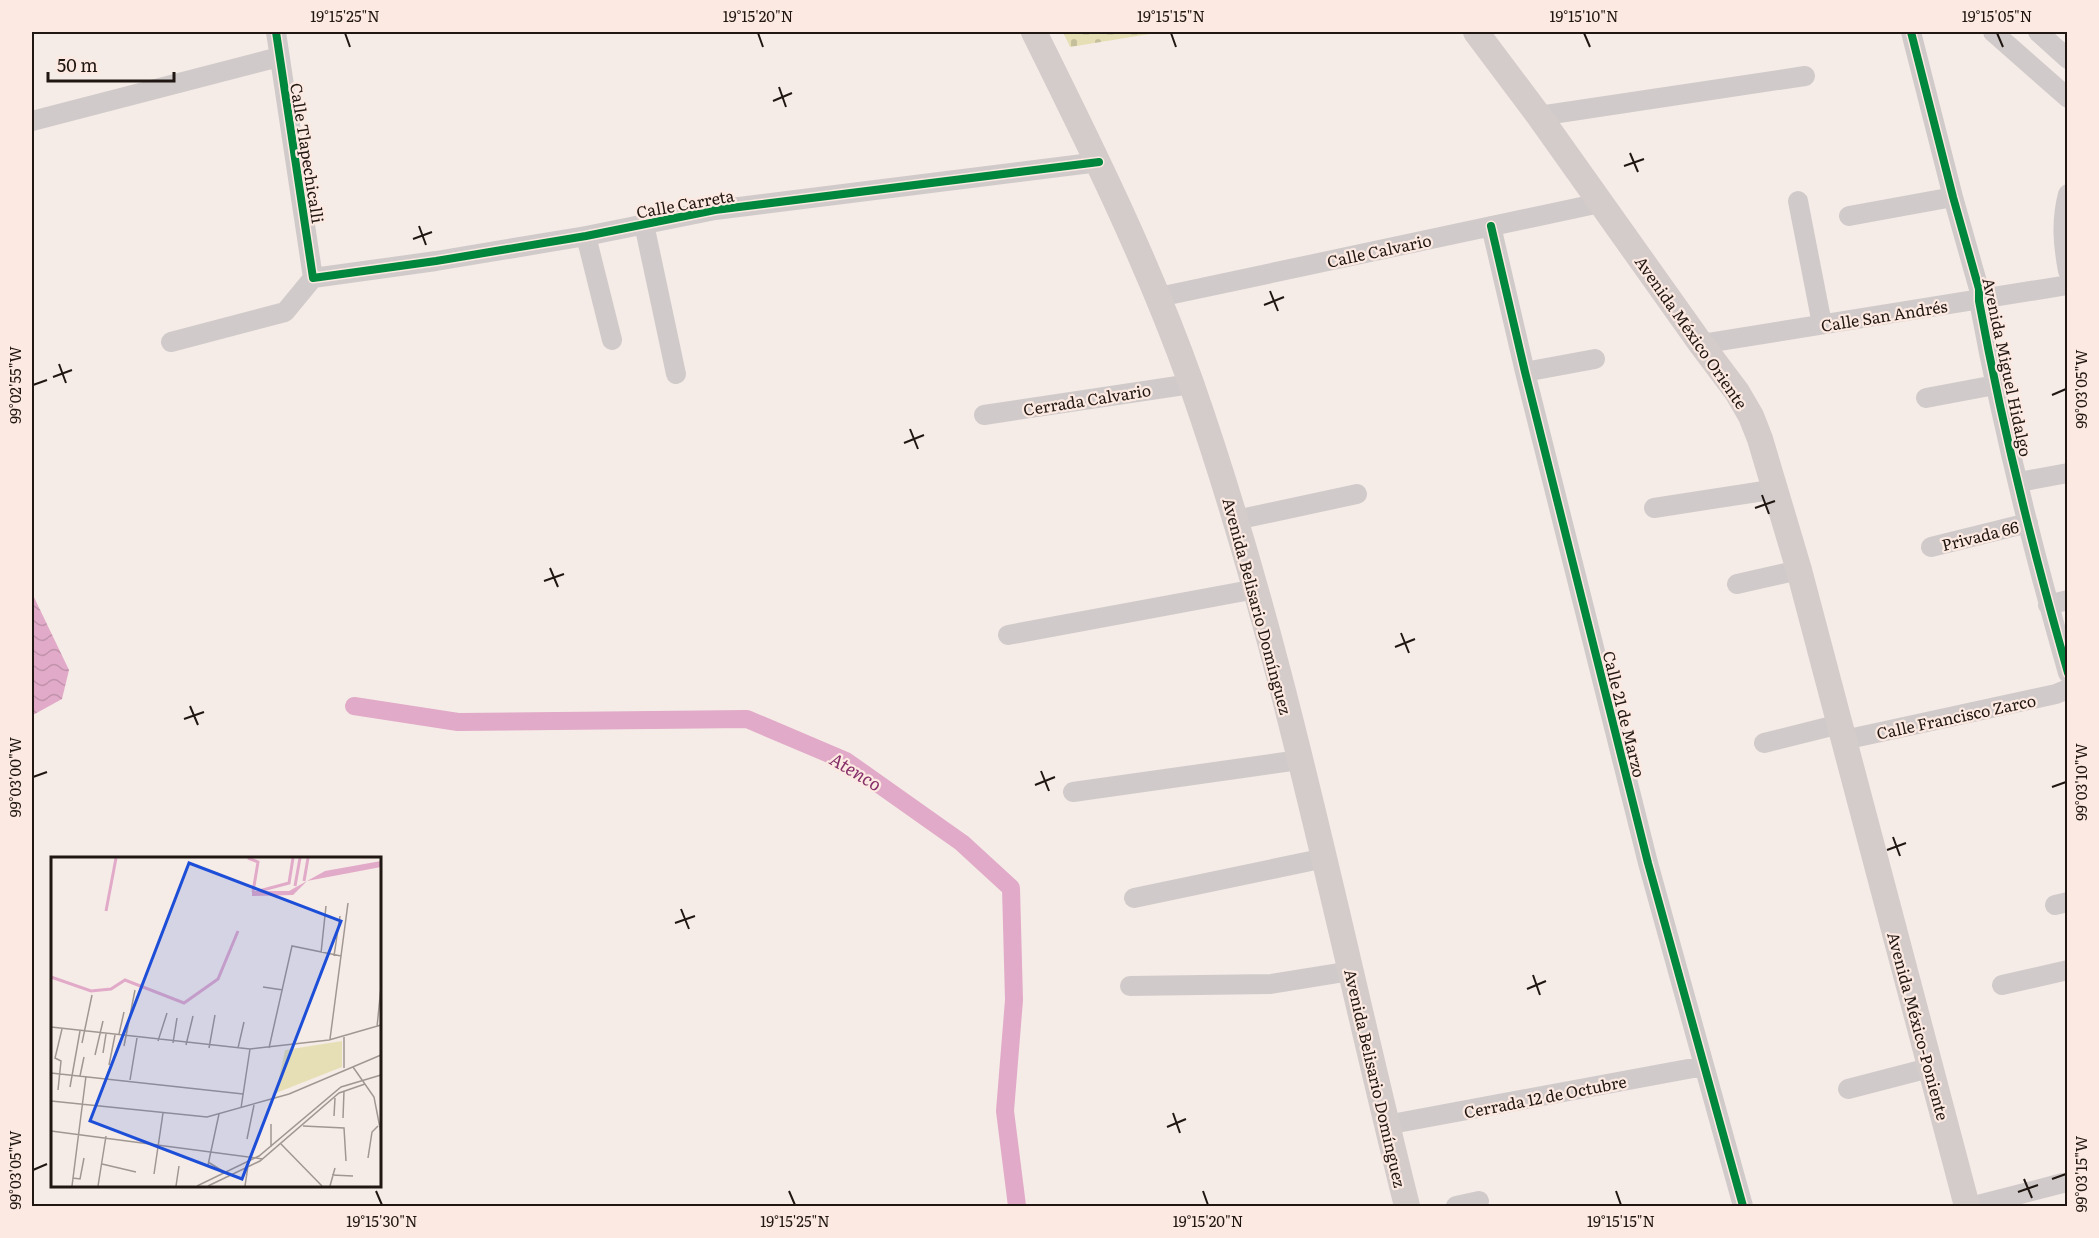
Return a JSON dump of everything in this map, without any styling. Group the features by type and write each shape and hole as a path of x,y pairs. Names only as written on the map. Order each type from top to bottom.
{"main road":[{"name":"Avenida Belisario Domínguez","path":"1034,32 1099,162 1159,297 1191,384 1236,520 1325,858 1386,1125 1407,1206"},
{"name":"Avenida México Oriente","path":"1476,32 1737,392 1751,416 1777,489 1872,846"},
{"name":"Avenida México-Poniente","path":"1872,846 1967,1206"}],"street":[{"name":"Calle Tlapechicalli","path":"276,32 313,278"},
{"name":"Avenida Miguel Hidalgo","path":"1911,32 1979,289 1995,386 2048,605 2067,673"},
{"path":"1994,32 2067,98"},
{"path":"2038,32 2067,59"},
{"path":"32,121 279,57"},
{"path":"1539,116 1805,76"},
{"name":"Calle Carreta","path":"313,278 436,261 586,236 715,210 1099,162"},
{"path":"2067,194 2062,222 2062,240 2067,271"},
{"path":"1849,216 1953,197"},
{"path":"1798,201 1822,324"},
{"name":"Calle Calvario","path":"1159,297 1600,203"},
{"path":"644,224 676,374"},
{"name":"Calle 21 de Marzo","path":"1491,226 1648,863 1743,1206"},
{"path":"586,236 612,340"},
{"path":"171,342 285,312 313,278"},
{"name":"Calle San Andrés","path":"1701,344 2067,285"},
{"path":"1526,372 1595,359"},
{"name":"Cerrada Calvario","path":"984,415 1191,384"},
{"path":"1926,398 1995,386"},
{"path":"2019,482 2067,473"},
{"path":"1654,508 1777,489"},
{"path":"1236,520 1357,494"},
{"name":"Privada 66","path":"1931,547 2028,523"},
{"path":"1737,584 1799,570"},
{"path":"1008,635 1256,589"},
{"path":"2048,605 2067,600"},
{"name":"Calle Francisco Zarco","path":"1764,743 1842,732 2056,694 2067,689"},
{"path":"1073,792 1299,760"},
{"path":"1134,898 1325,858"},
{"path":"2002,985 2067,970"},
{"path":"1130,987 1271,984 1351,971"},
{"name":"Cerrada 12 de Octubre","path":"1386,1125 1704,1066"},
{"path":"1848,1089 1929,1068"},
{"path":"1974,1206 2063,1183"},
{"path":"1456,1206 1479,1201"}],"green space":[{"path":"1063,32 1162,32 1070,47"}],"water":[{"path":"32,593 69,670 62,699 33,715"}],"waterway":[{"name":"Atenco","path":"354,706 458,722 747,719 846,761 962,843 1011,888 1014,1000 1005,1111 1017,1206"}],"cycle path":[{"path":"276,32 313,278 436,261 586,236 715,210 1099,162"},
{"path":"1911,32 1979,289 1979,301 2008,441 2068,673"},
{"path":"1491,226 1525,372 1648,863 1743,1206"}]}
